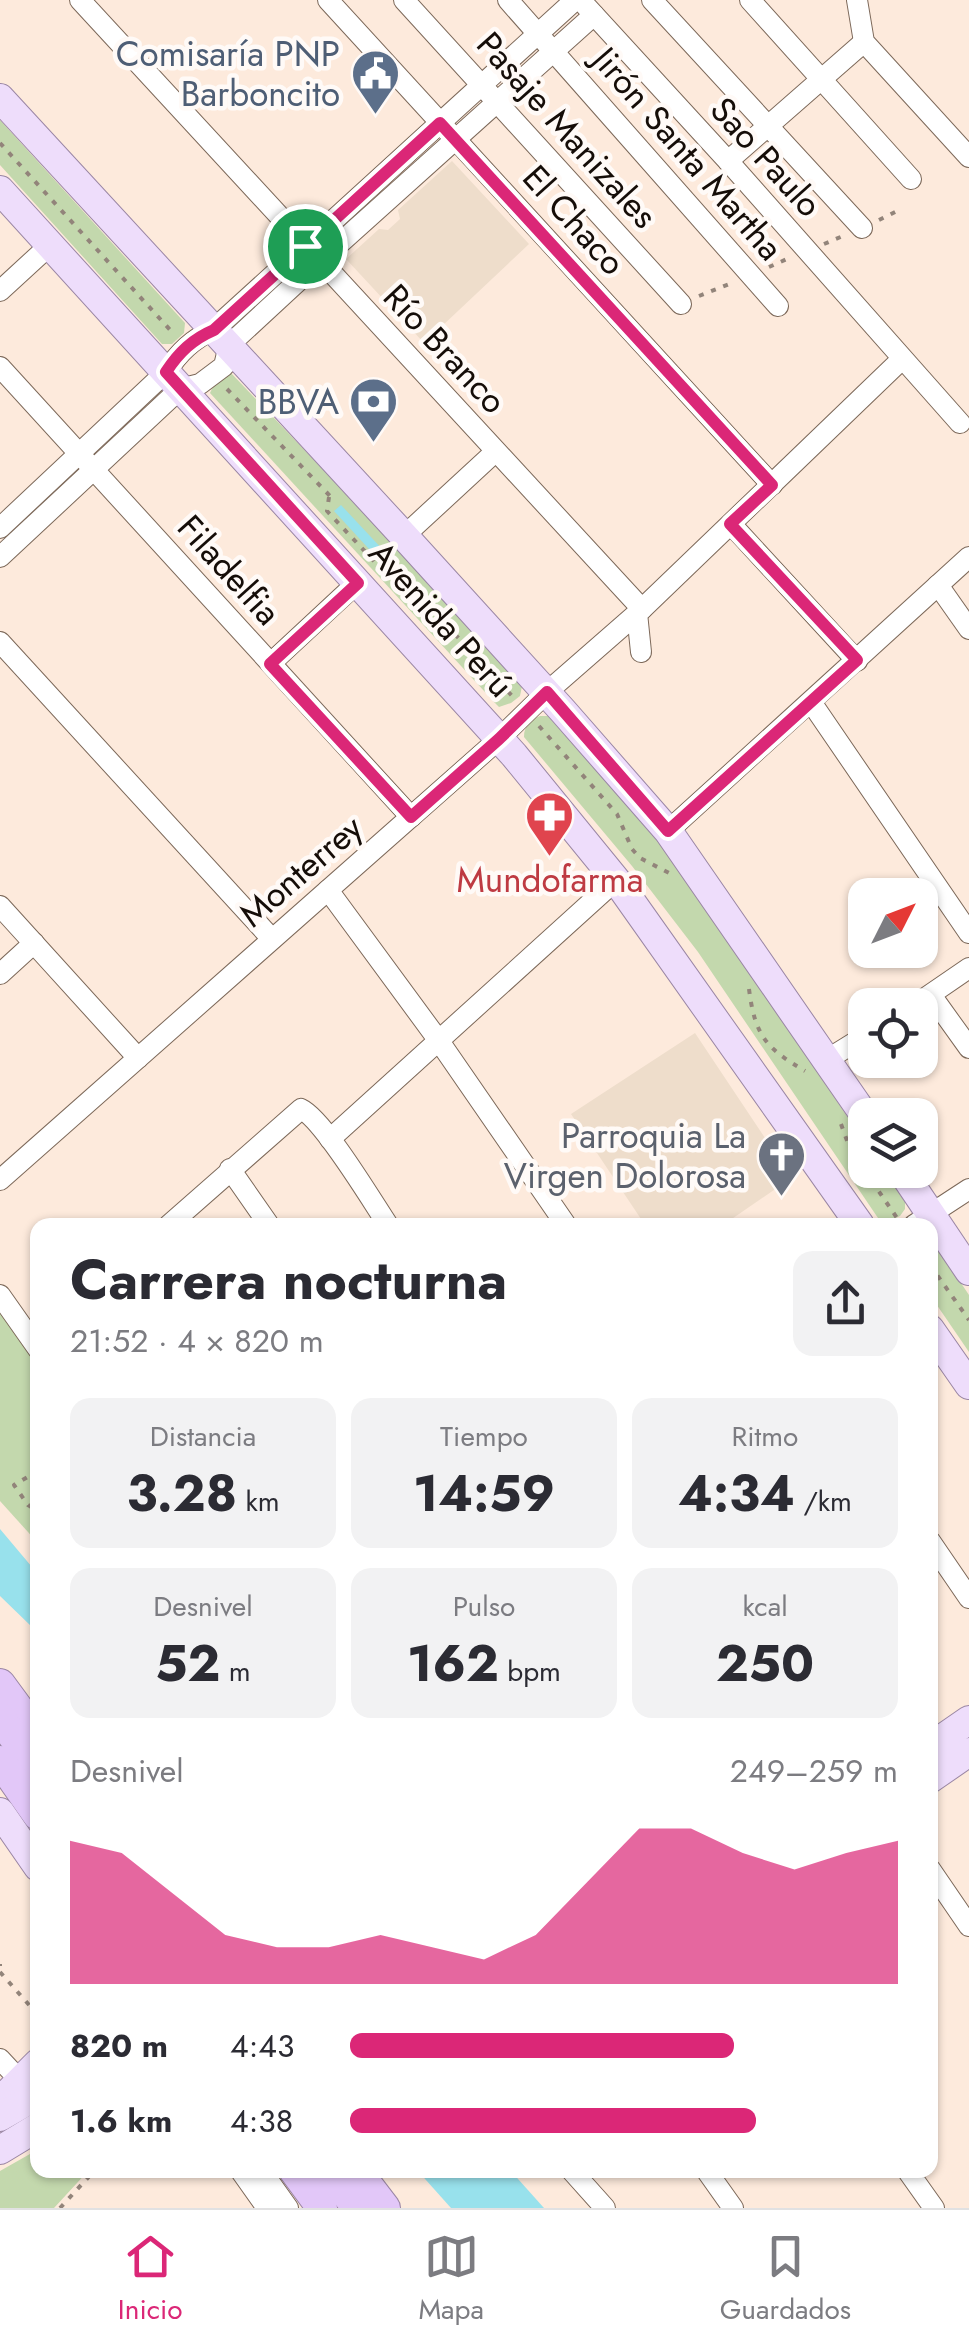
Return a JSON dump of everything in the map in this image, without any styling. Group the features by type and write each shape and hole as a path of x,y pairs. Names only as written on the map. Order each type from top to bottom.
{"highway":[{"path":"0,1684 30,1724"},
{"path":"0,1718 30,1759"},
{"path":"0,1761 30,1804"},
{"path":"300,2178 322,2208"},
{"path":"335,2178 357,2208"},
{"path":"362,2178 385,2208"}],"main road":[{"name":"Avenida Perú","path":"0,98 547,692 668,831 848,1112"},
{"name":"Avenida Perú","path":"0,190 499,739 616,880 855,1218"},
{"path":"905,1188 913,1218"},
{"path":"938,1242 969,1271"},
{"path":"938,1340 969,1385"},
{"path":"938,1742 969,1720"},
{"path":"938,1773 969,1752"},
{"path":"0,1812 30,1856"},
{"path":"0,2101 30,2085"},
{"path":"0,2117 30,2086"},
{"path":"0,2150 30,2132"}],"street":[{"name":"Río Branco","path":"80,0 640,611"},
{"name":"El Chaco","path":"328,0 772,485"},
{"name":"Pasaje Manizales","path":"404,0 681,304"},
{"name":"Jirón Santa Martha","path":"508,0 778,306"},
{"path":"652,0 862,228"},
{"path":"750,0 911,178"},
{"path":"857,0 864,42 969,157"},
{"path":"312,254 456,139 554,51 583,5"},
{"path":"0,557 87,461 173,380 175,357 196,337 222,338 312,254 440,123 538,33 583,5"},
{"name":"Sao Paulo","path":"583,5 728,161 960,424"},
{"path":"728,161 864,42"},
{"path":"0,291 50,245"},
{"path":"173,380 200,384 224,366 222,338"},
{"name":"Monterrey","path":"0,1180 640,611 902,359"},
{"name":"Filadelfia","path":"0,367 411,817"},
{"path":"404,536 495,452"},
{"path":"0,528 87,461"},
{"path":"730,524 857,660"},
{"path":"668,831 969,557"},
{"path":"270,664 358,583"},
{"path":"938,586 969,629"},
{"path":"640,611 641,652"},
{"path":"0,642 272,939"},
{"path":"811,702 969,933"},
{"path":"330,1138 616,880"},
{"path":"328,890 440,1040 561,1218"},
{"path":"0,906 138,1058"},
{"path":"0,974 34,943"},
{"path":"938,990 969,968"},
{"path":"938,1016 969,1048"},
{"path":"822,1070 848,1049"},
{"path":"177,1218 301,1108 330,1138 383,1218"},
{"path":"230,1169 264,1218"},
{"path":"915,1218 969,1189"},
{"path":"0,1295 30,1337"},
{"path":"938,1553 969,1598"},
{"path":"938,1881 969,1926"},
{"path":"0,2060 30,2082"},
{"path":"246,2178 267,2208"},
{"path":"267,2178 288,2208"},
{"path":"578,2178 605,2208"},
{"path":"711,2178 732,2208"},
{"path":"913,2178 934,2208"}],"path":[{"path":"0,143 172,332"},
{"path":"224,386 329,497 327,511 351,537 388,576 403,578 515,700"},
{"path":"508,692 519,683"},
{"path":"533,720 617,814 640,858 678,877"},
{"path":"542,729 552,720"},
{"path":"748,979 756,1020 767,1044 785,1060 822,1070"},
{"path":"885,1188 912,1218"},
{"path":"938,1276 969,1320"},
{"path":"30,1475 14,1485 30,1507"},
{"path":"0,1967 30,2005"},
{"path":"60,2208 88,2178"}],"shaded area":[{"path":"452,161 529,244 424,343 346,259 379,229 388,230 400,219 398,210"},
{"path":"695,1033 767,1141 764,1145 787,1181 733,1218 640,1218 571,1114"}],"green space":[{"path":"0,120 185,323 184,333 172,344 162,344 0,165"},
{"path":"231,373 522,686 520,696 499,707 210,393 218,380"},
{"path":"548,716 655,836 709,909 848,1118 848,1174 698,952 524,737 528,724"},
{"path":"858,1188 895,1188 905,1202 900,1216 878,1218"},
{"path":"938,1249 969,1295 969,1352 938,1307"},
{"path":"0,1310 30,1355 30,1534 0,1501"},
{"path":"30,2154 30,2178 82,2178 54,2208 0,2208 0,2171"}],"water":[{"path":"341,505 399,567 392,574 334,511"},
{"path":"0,1529 30,1565 30,1625 0,1596"},
{"path":"424,2178 517,2178 544,2208 451,2208"}],"place":[{"name":"Comisaría PNP Barboncito","path":"375,116"},
{"name":"BBVA","path":"374,444"},
{"name":"Mundofarma","path":"550,858"},
{"name":"Parroquia La Virgen Dolorosa","path":"781,1198"}],"route":[{"path":"440,123 772,485 730,524 857,660 668,831 547,692 411,817 270,664 358,583 166,372 196,337 214,330 305,246 440,123"}]}
